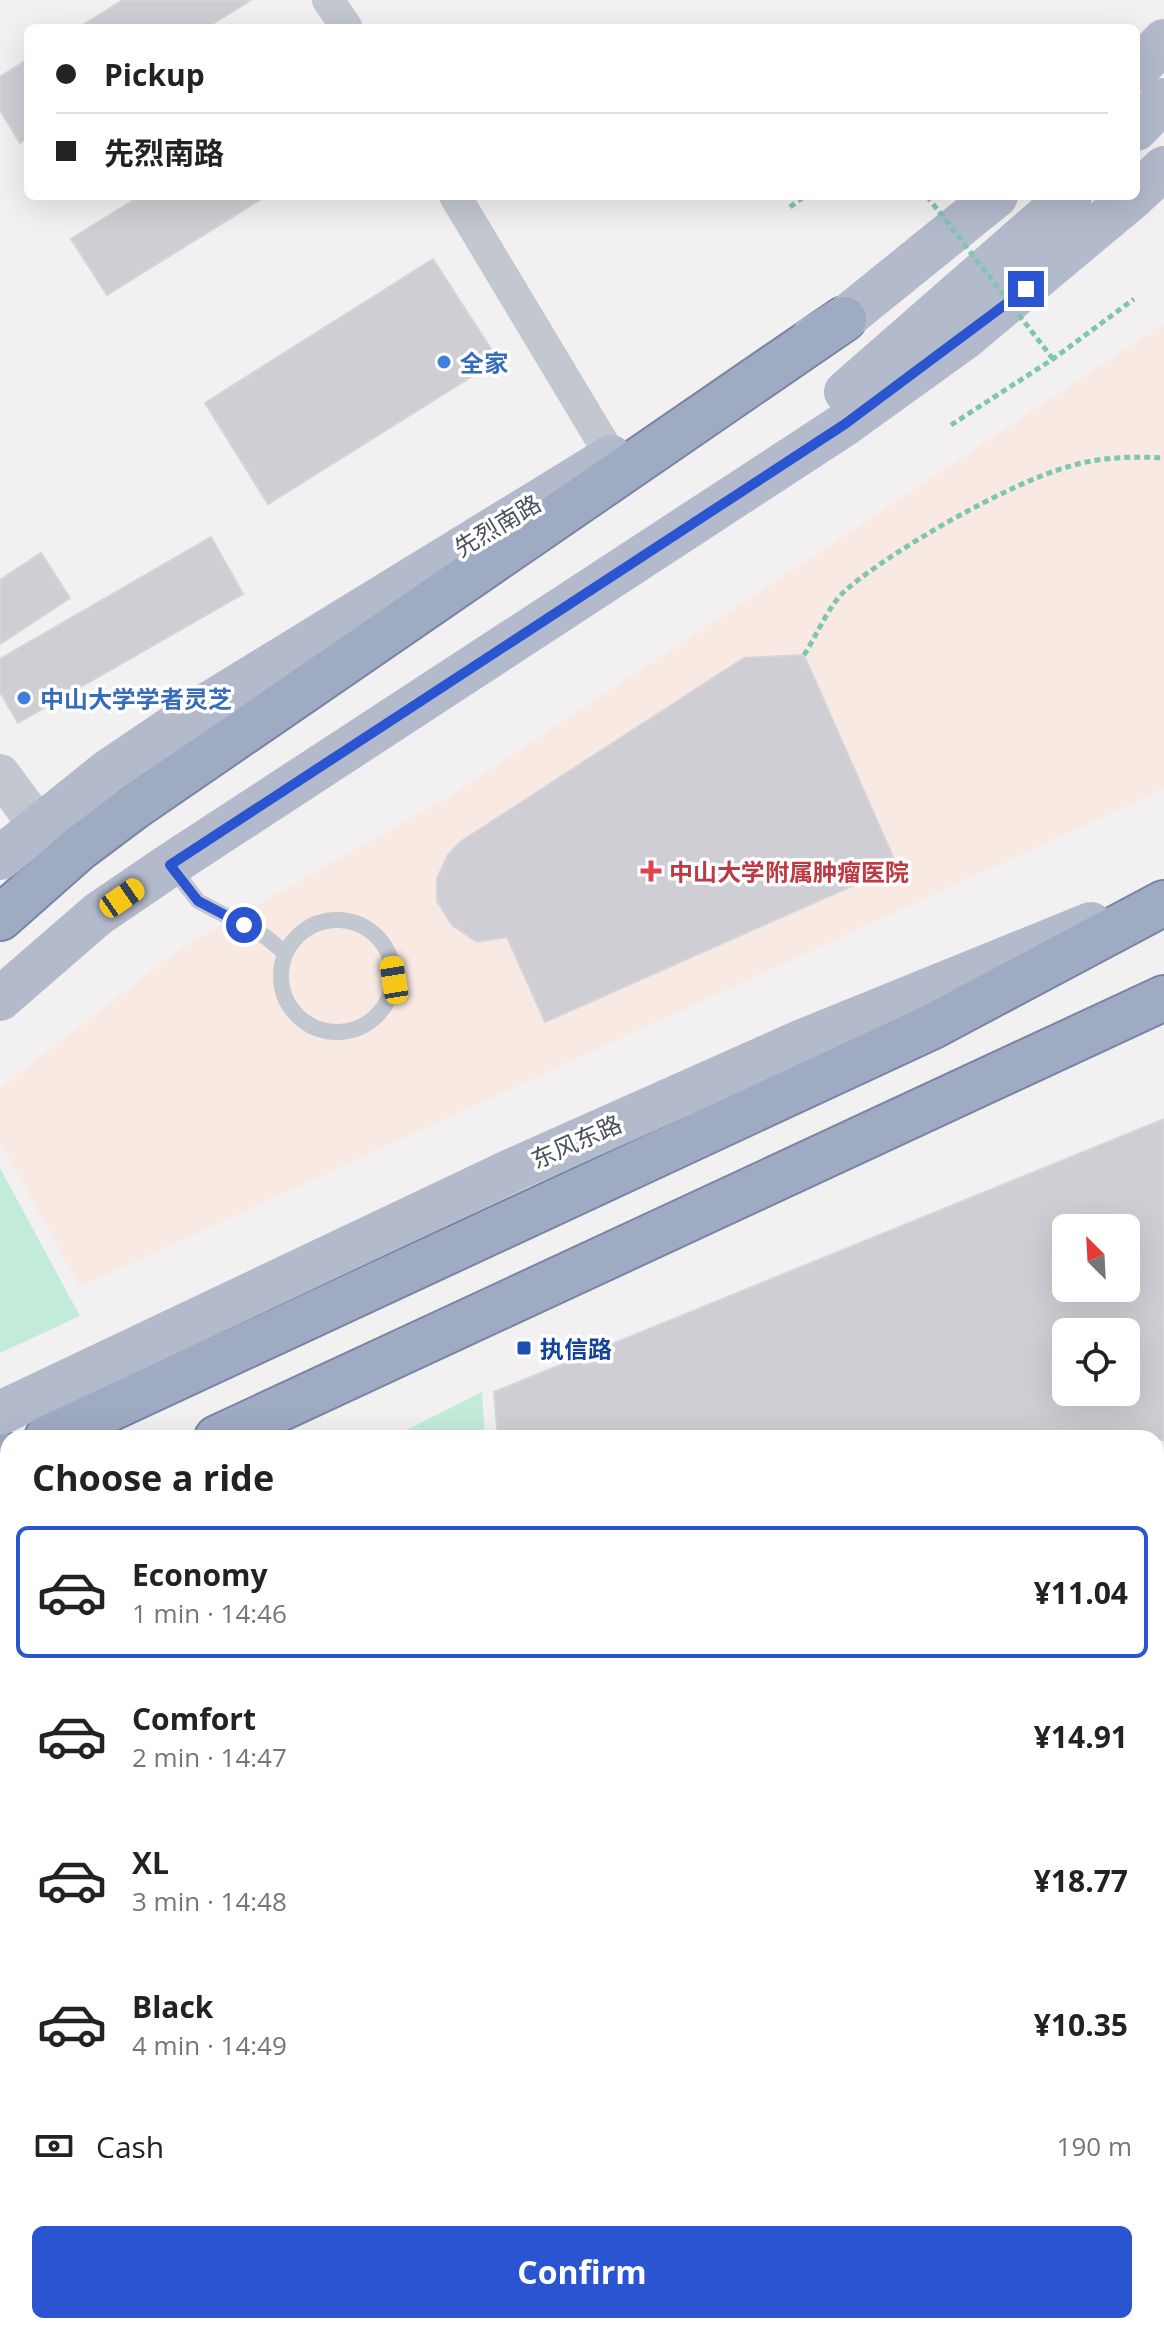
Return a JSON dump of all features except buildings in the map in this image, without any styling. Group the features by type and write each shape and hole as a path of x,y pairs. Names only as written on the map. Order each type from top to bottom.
{"highway":[{"path":"7,910 134,807 844,319"},
{"path":"64,1430 931,1027 1164,903"},
{"path":"234,1430 1164,998"}],"main road":[{"path":"1140,66 1164,41"},
{"path":"1140,125 1164,100"},
{"path":"1140,190 1164,168"},
{"name":"先烈南路","path":"0,858 107,772 197,711 611,456 844,319 991,200"},
{"path":"699,520 1065,200"},
{"path":"0,999 98,914 170,865 845,424 963,339 1129,200"},
{"name":"东风东路","path":"0,1413 529,1162 800,1042 1164,895"}],"street":[{"path":"328,0 344,24"},
{"path":"457,200 611,456"},
{"path":"0,774 38,825"}],"lane":[{"path":"170,865 198,901 266,937 285,953"},
{"path":"350,920 374,932 389,953 394,980 386,1005 366,1025 341,1032 317,1029 298,1017 285,998 280,975 285,953 299,934 323,921 350,920"}],"path":[{"path":"790,207 800,200"},
{"path":"930,200 1053,359"},
{"path":"951,425 1053,359 1134,299"},
{"path":"804,655 845,591 896,553 972,511 1066,467 1123,456 1164,458"}],"shaded area":[{"name":"中山大学附属肿瘤医院","path":"1164,324 1164,789 80,1287 0,1142 0,1088 184,946 450,796"}],"green space":[{"path":"0,1168 80,1316 0,1353"},
{"path":"482,1392 484,1430 407,1430"}],"place":[{"name":"全家","path":"444,362"},
{"name":"中山大学学者灵芝","path":"24,698"},
{"name":"中山大学附属肿瘤医院","path":"651,871"},
{"name":"执信路","path":"524,1348"}],"route":[{"path":"244,925 198,901 170,865 845,424 963,339 1026,289"}]}
